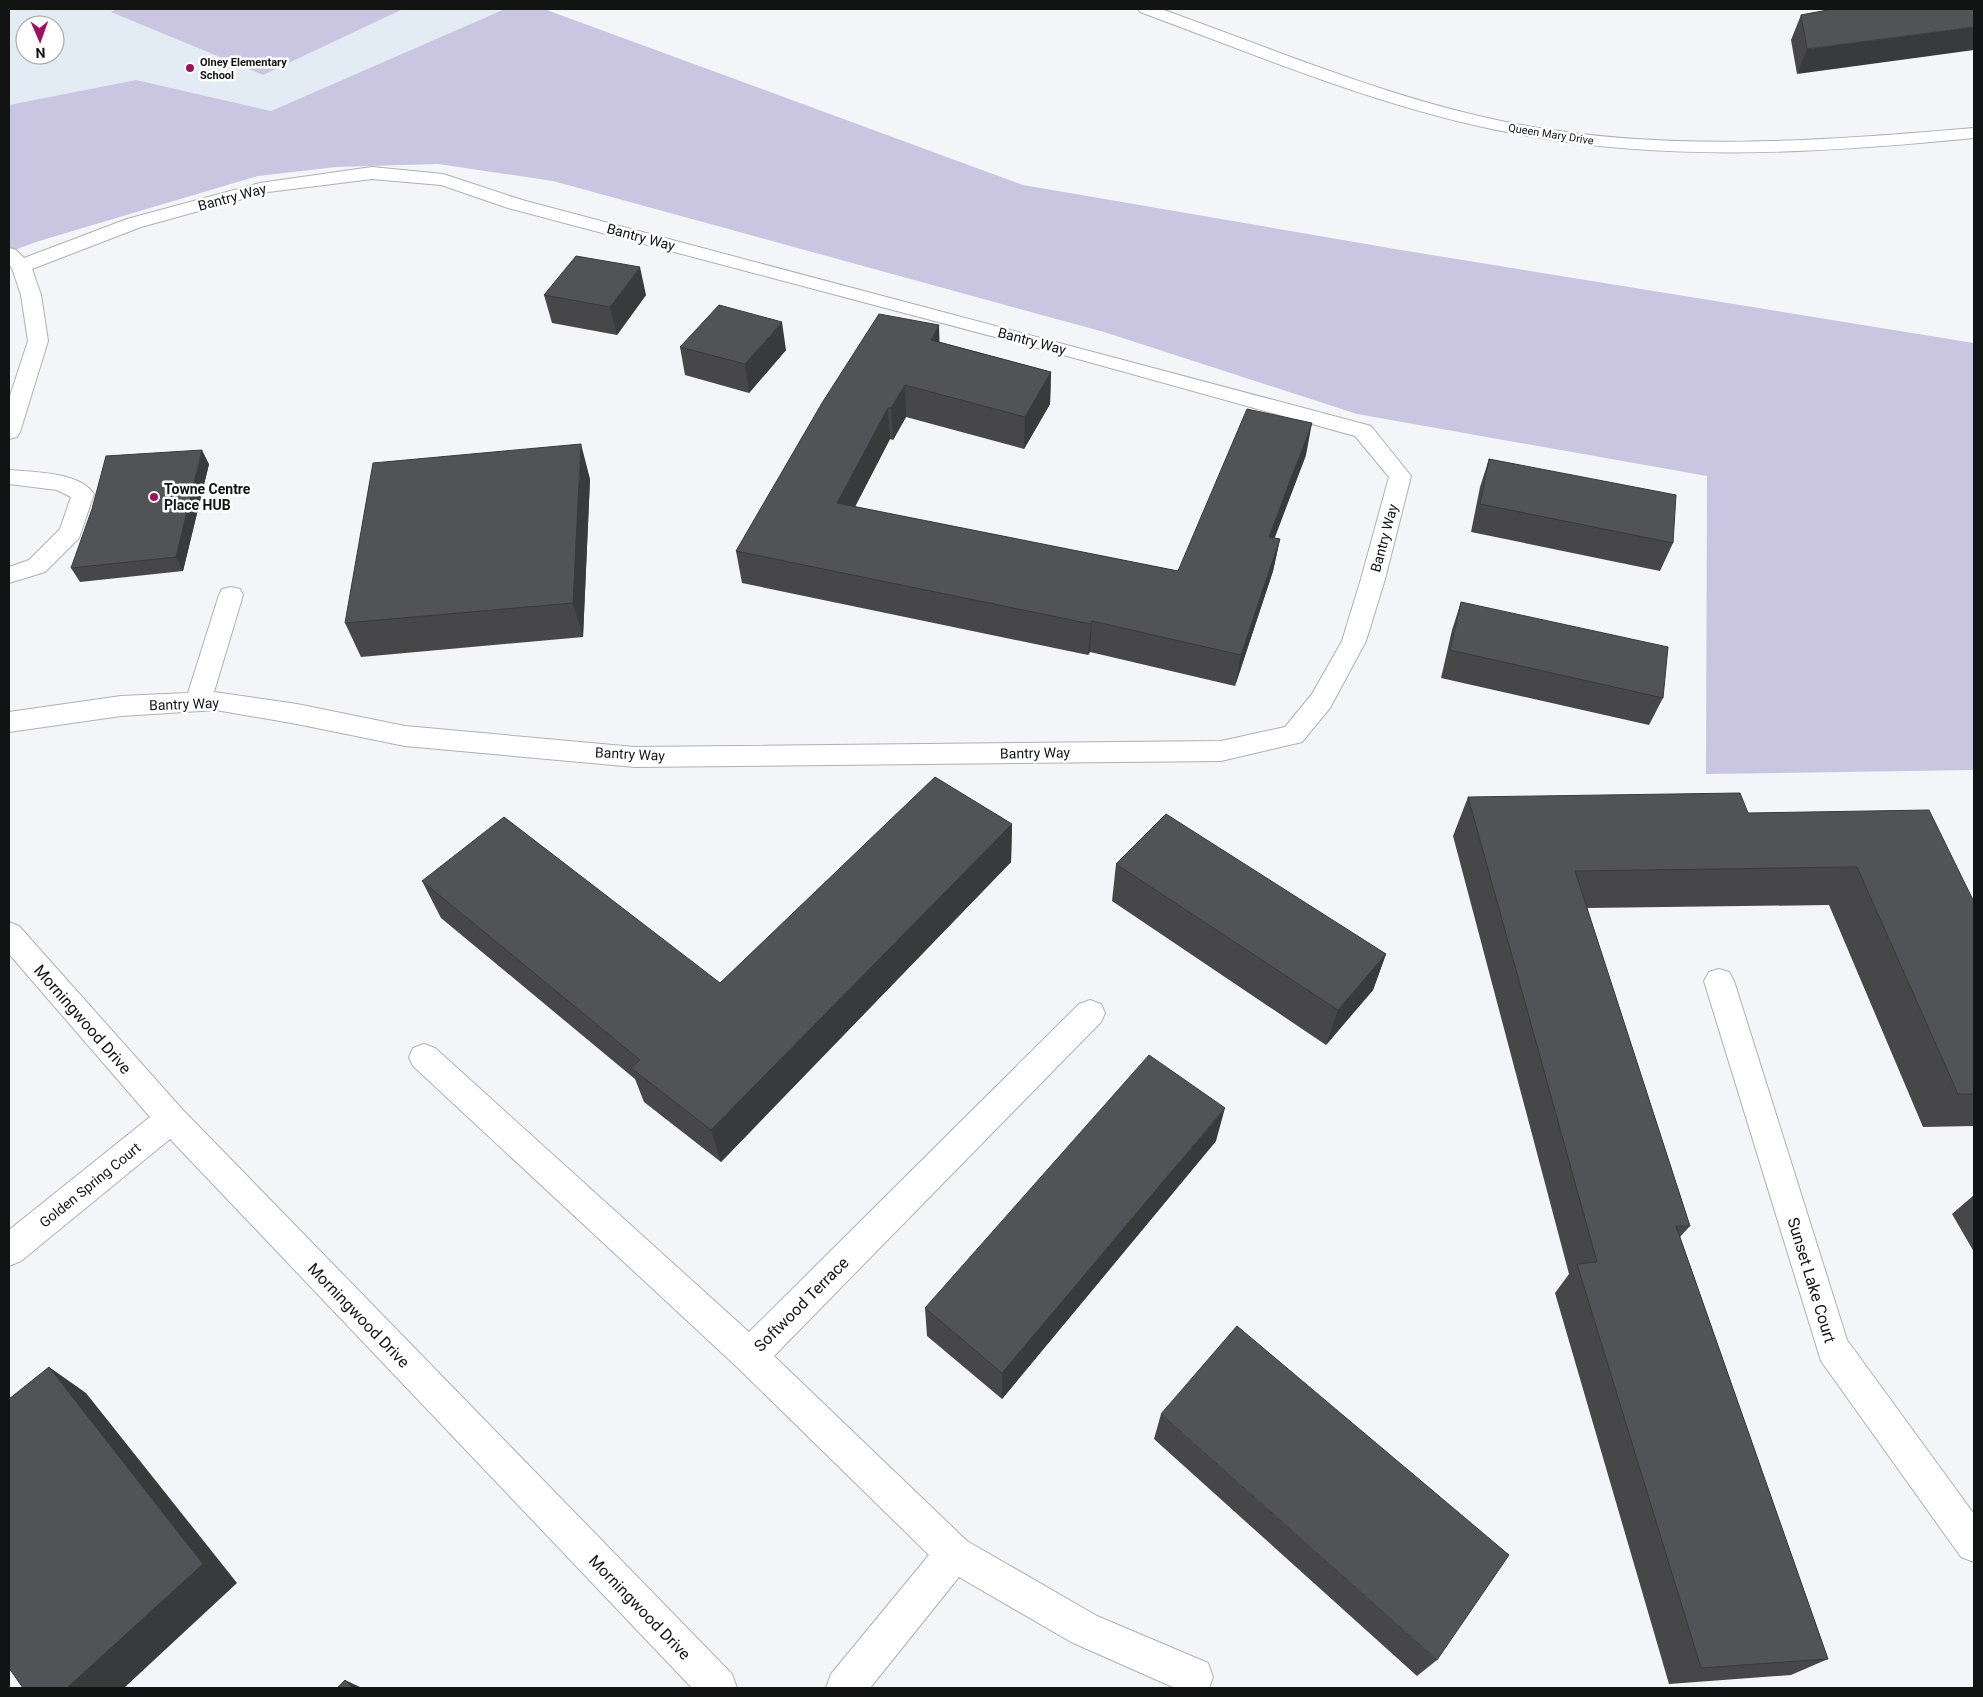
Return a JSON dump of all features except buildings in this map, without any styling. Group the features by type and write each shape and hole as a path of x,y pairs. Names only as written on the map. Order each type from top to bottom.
{"street":[{"name":"Queen Mary Drive","path":"1146,9 1387,96 1497,125 1546,134 1615,143 1696,148 1754,148 1824,145 1974,133"},
{"name":"Bantry Way","path":"9,722 121,706 216,701 297,714 406,736 635,757 1221,751 1293,735 1321,702 1354,641 1373,579 1400,476 1363,431 1075,352 515,204 443,180 372,173 267,187 134,223 15,260"},
{"path":"9,432 38,341 31,295 15,260"},
{"path":"9,477 62,483 83,494 71,532 37,566 9,575"},
{"path":"198,702 231,595"},
{"name":"Morningwood Drive","path":"9,934 171,1119 718,1688"},
{"name":"Sunset Lake Court","path":"1719,981 1833,1349 1974,1544"},
{"name":"Softwood Terrace","path":"1090,1013 750,1356 954,1554 1084,1629 1194,1677"},
{"path":"424,1057 750,1356"},
{"name":"Golden Spring Court","path":"9,1250 171,1119"},
{"path":"845,1688 954,1554"}],"shaded area":[{"name":"Olney Elementary School","path":"9,9 505,9 271,111 136,80 9,105"},
{"path":"117,9 403,9 263,75 111,12"},
{"path":"505,9 544,9 1023,185 1401,250 1974,343 1974,770 1706,774 1707,476 1357,414 1104,332 553,181 438,164 336,167 258,176 39,241 9,252 9,105 136,80 271,111"}],"place":[{"name":"Olney Elementary School","path":"190,68"},
{"name":"Towne Centre Place HUB","path":"154,497"}]}
